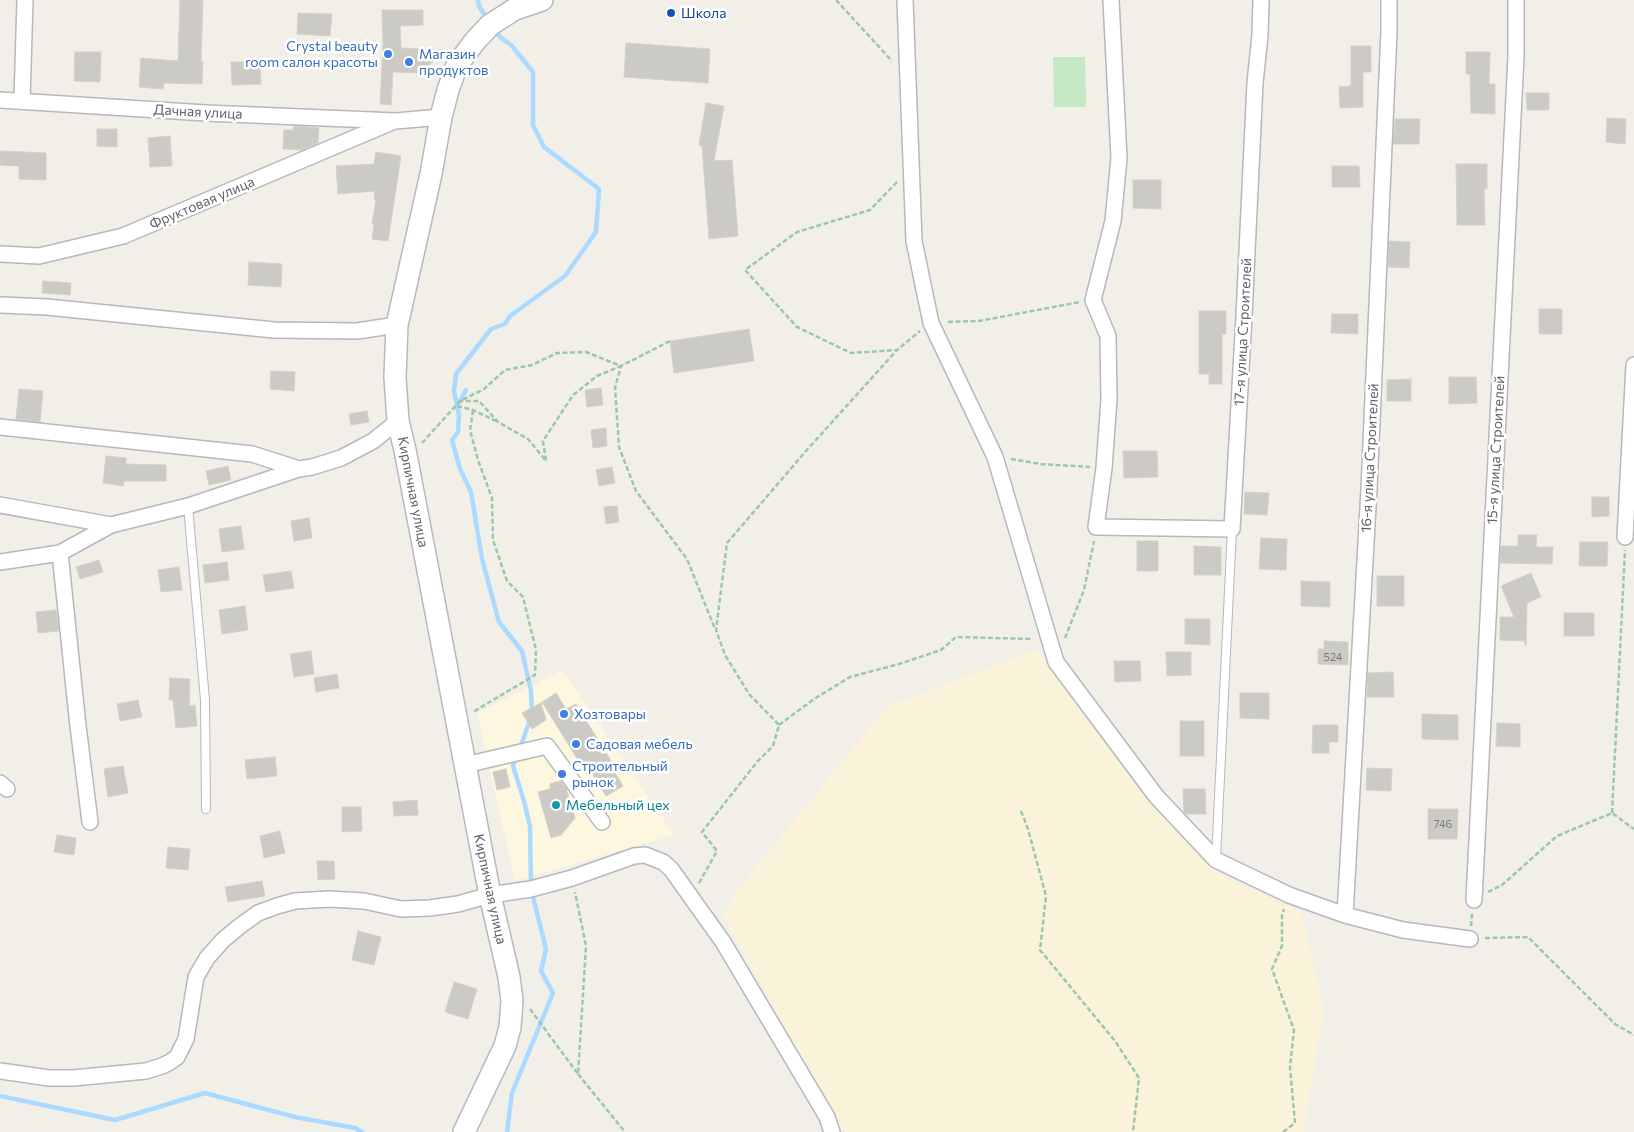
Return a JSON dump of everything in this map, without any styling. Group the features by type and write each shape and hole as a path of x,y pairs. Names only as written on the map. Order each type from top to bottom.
{"main road":[{"name":"Кирпичная улица","path":"464,1132 505,1046 510,1027 512,1001 398,421 395,377 397,325 431,174 441,117 457,65 490,25 515,9 542,0"}],"street":[{"path":"22,100 25,0"},
{"path":"906,0 914,241 931,323 995,457 1056,662 1156,796 1216,860 1290,895 1345,915 1403,930 1470,939"},
{"path":"1111,0 1119,158 1113,221 1093,300 1108,336 1109,399 1104,468 1096,527 1232,529"},
{"name":"17-я улица Строителей","path":"1232,529 1260,0"},
{"name":"16-я улица Строителей","path":"1345,915 1369,489 1389,0"},
{"name":"15-я улица Строителей","path":"1474,900 1516,56 1516,0"},
{"name":"Дачная улица","path":"0,100 206,113 396,121"},
{"path":"396,121 441,117"},
{"name":"Фруктовая улица","path":"0,254 39,256 123,236 396,121"},
{"path":"0,305 47,307 274,330 357,331 397,325"},
{"path":"1625,537 1634,365"},
{"path":"0,562 60,553 111,526 188,506 299,469 341,458 373,441 398,421"},
{"path":"0,427 252,454 299,469"},
{"path":"0,505 111,526"},
{"path":"60,553 90,822"},
{"path":"465,765 547,746 602,822"},
{"path":"0,1071 49,1078 73,1078 146,1071 170,1062 177,1056 186,1038 196,977 207,958 223,940 240,926 258,913 277,906 295,901 330,899 364,901 401,909 430,908 458,904 490,895 572,878 634,856 645,855 663,862 723,942 827,1118 832,1132"}],"lane":[{"path":"188,506 205,700 206,809"},
{"path":"1216,860 1232,529"}],"path":[{"path":"836,0 908,79"},
{"path":"777,303 745,270 797,232 870,210 912,166"},
{"path":"457,406 473,410 528,439 546,461 543,441 573,396 597,376 670,341"},
{"path":"716,630 727,543 896,350"},
{"path":"405,450 420,445 460,401 484,389 505,370 532,365 557,353 586,352 621,366"},
{"path":"621,366 615,388 619,447 636,491 687,559 726,655 749,694 779,725"},
{"path":"460,401 479,400 498,422"},
{"path":"457,722 535,674 536,650 523,597 507,581 494,540 492,498 478,460 470,430 473,410"},
{"path":"995,457 1041,464 1104,468"},
{"path":"1056,662 1084,590 1096,527"},
{"path":"1612,813 1625,537"},
{"path":"691,897 717,851 702,832 757,762 773,746 779,725 814,699 850,677 941,650 956,637 1049,638"},
{"path":"1021,811 1028,829 1046,896 1040,950 1115,1041 1139,1078 1133,1132"},
{"path":"1612,813 1557,836 1502,885 1474,900 1470,939 1528,937 1615,1024 1634,1035"},
{"path":"1612,813 1634,829"},
{"path":"572,878 586,946 578,1074"},
{"path":"1283,1132 1295,1123 1290,1067 1294,1030 1272,969 1282,946 1282,914 1290,895"},
{"path":"530,1008 578,1074 625,1132"}],"shaded area":[{"name":"Строительный рынок","path":"563,670 674,835 515,881 477,713"}],"green space":[{"path":"1053,57 1085,57 1086,107 1054,107"}],"sand":[{"path":"1036,650 1125,762 1220,875 1301,911 1324,1010 1303,1132 846,1132 833,1113 722,914 747,878 887,707"}],"building":[{"path":"180,0 203,0 202,84 164,83 163,89 139,87 141,58 178,61"},
{"path":"382,10 423,10 423,25 400,26 401,48 445,50 421,73 393,72 391,105 380,104 383,44"},
{"path":"298,13 332,14 330,36 297,34"},
{"path":"626,43 710,49 708,83 624,77"},
{"path":"1351,46 1371,46 1371,72 1363,72 1363,107 1340,108 1339,87 1351,86"},
{"path":"75,52 101,52 100,82 74,81"},
{"path":"1466,52 1490,52 1489,84 1495,84 1495,114 1471,113 1470,74 1466,74"},
{"path":"231,62 260,62 261,84 232,85"},
{"path":"1526,93 1549,93 1549,110 1527,110"},
{"path":"706,103 724,106 714,161 732,160 738,236 709,239 702,146 699,145"},
{"path":"1607,118 1626,119 1625,144 1606,142"},
{"path":"1395,119 1420,119 1419,144 1393,144"},
{"path":"294,126 319,128 318,143 302,150 283,149 284,130 293,130"},
{"path":"97,129 117,129 117,147 97,146"},
{"path":"170,136 172,166 150,167 148,138"},
{"path":"0,151 46,153 46,180 19,179 19,166 0,165"},
{"path":"376,152 401,156 388,241 372,239 374,224 372,223 376,200 374,200 375,191 338,194 336,166 374,164"},
{"path":"1456,164 1487,164 1487,189 1484,189 1485,225 1457,225"},
{"path":"1332,166 1359,166 1360,187 1332,187"},
{"path":"1133,180 1161,180 1161,209 1133,208"},
{"path":"1389,241 1410,242 1409,268 1388,267"},
{"path":"249,262 282,264 281,287 248,285"},
{"path":"43,281 71,283 70,295 42,293"},
{"path":"1539,309 1562,309 1562,334 1539,334"},
{"path":"1199,311 1226,311 1226,334 1222,334 1222,384 1209,384 1209,374 1199,374"},
{"path":"1332,314 1358,314 1358,334 1331,333"},
{"path":"749,329 754,361 674,373 670,341"},
{"path":"271,371 295,372 294,391 270,389"},
{"path":"1449,377 1476,377 1477,403 1449,404"},
{"path":"1411,379 1411,401 1387,401 1387,380"},
{"path":"601,388 603,405 587,407 585,390"},
{"path":"19,389 43,391 40,422 16,419"},
{"path":"367,411 369,422 351,425 349,414"},
{"path":"606,428 607,446 593,448 591,430"},
{"path":"1123,451 1157,451 1158,477 1124,478"},
{"path":"106,456 126,458 126,464 166,465 166,481 124,481 123,486 103,483"},
{"path":"228,466 231,480 209,485 206,471"},
{"path":"612,467 615,483 599,486 596,470"},
{"path":"1245,492 1269,493 1267,515 1244,514"},
{"path":"1592,497 1609,497 1609,516 1592,517"},
{"path":"617,506 619,522 606,524 604,507"},
{"path":"309,518 312,538 294,541 291,521"},
{"path":"241,526 244,549 222,552 219,529"},
{"path":"1518,535 1537,535 1536,547 1553,547 1552,564 1500,563 1501,546 1518,546"},
{"path":"1261,538 1287,539 1286,570 1259,569"},
{"path":"1137,541 1158,541 1158,571 1137,571"},
{"path":"1580,542 1608,542 1607,566 1579,566"},
{"path":"1194,546 1221,547 1221,575 1194,575"},
{"path":"99,560 103,572 80,579 76,567"},
{"path":"227,562 229,580 205,583 203,565"},
{"path":"179,567 182,590 161,592 158,570"},
{"path":"291,571 294,588 266,592 263,575"},
{"path":"1531,573 1541,597 1527,603 1526,646 1524,641 1500,640 1500,617 1514,617 1501,586"},
{"path":"1377,576 1404,576 1404,606 1377,606"},
{"path":"1301,581 1330,582 1330,607 1301,606"},
{"path":"245,606 248,630 222,634 219,610"},
{"path":"56,610 59,631 38,633 36,612"},
{"path":"1564,613 1594,613 1594,636 1564,636"},
{"path":"1185,619 1210,619 1210,645 1185,644"},
{"path":"1324,641 1348,642 1348,665 1318,664 1318,649 1324,649"},
{"path":"311,651 314,674 294,677 290,654"},
{"path":"1166,652 1191,652 1191,675 1167,676"},
{"path":"1114,661 1140,661 1141,681 1115,682"},
{"path":"1393,672 1394,697 1367,697 1368,673"},
{"path":"337,674 339,688 316,692 314,678"},
{"path":"170,678 190,679 189,706 195,705 197,726 176,728 173,700 169,700"},
{"path":"556,693 566,709 576,704 611,761 609,763 623,786 606,796 592,773 588,776 542,702"},
{"path":"1240,693 1269,693 1269,719 1240,718"},
{"path":"138,700 142,717 120,721 117,704"},
{"path":"541,703 546,720 532,729 522,713"},
{"path":"1422,714 1458,715 1458,740 1422,739"},
{"path":"1180,721 1204,721 1204,756 1180,756"},
{"path":"1497,723 1520,724 1520,747 1496,746"},
{"path":"1313,725 1338,725 1338,742 1329,742 1329,753 1312,753"},
{"path":"275,757 277,776 247,779 245,760"},
{"path":"123,766 128,793 108,797 104,769"},
{"path":"1367,768 1392,769 1391,791 1366,790"},
{"path":"506,769 510,787 497,790 493,772"},
{"name":"Мебельный цех","path":"560,781 566,788 575,818 561,835 551,838 538,792 550,789 550,784"},
{"path":"1183,789 1205,789 1206,814 1186,814 1184,812"},
{"path":"417,800 418,815 394,816 393,802"},
{"path":"342,807 361,807 362,831 342,832"},
{"path":"1428,809 1458,809 1457,839 1428,839"},
{"path":"280,831 285,853 264,858 260,836"},
{"path":"57,835 76,838 74,855 54,852"},
{"path":"168,847 190,849 188,870 166,868"},
{"path":"317,861 334,861 335,879 318,880"},
{"path":"262,881 265,896 228,902 225,887"},
{"path":"358,931 381,937 374,965 352,960"},
{"path":"454,982 477,989 468,1019 445,1012"}],"waterway":[{"path":"478,0 479,6 487,19"},
{"path":"494,30 512,46 533,72 533,125 544,147 599,189 596,232 565,276 510,316 505,324 491,329 456,374 454,391 459,415 458,432 452,440 460,469 471,492 482,559 499,622 522,651 531,691 532,713"},
{"path":"457,406 466,390"},
{"path":"520,748 530,720"},
{"path":"507,1132 512,1093 553,993 541,971 546,949 531,889 530,826 513,766 516,757"},
{"path":"0,1096 115,1120 205,1093 295,1117 355,1128 362,1132"}],"place":[{"name":"Школа","path":"671,13"},
{"name":"Crystal beauty room салон красоты","path":"388,54"},
{"name":"Магазин продуктов","path":"409,62"},
{"name":"Хозтовары","path":"564,714"},
{"name":"Садовая мебель","path":"576,744"},
{"name":"Строительный рынок","path":"562,774"},
{"name":"Мебельный цех","path":"556,805"}]}
